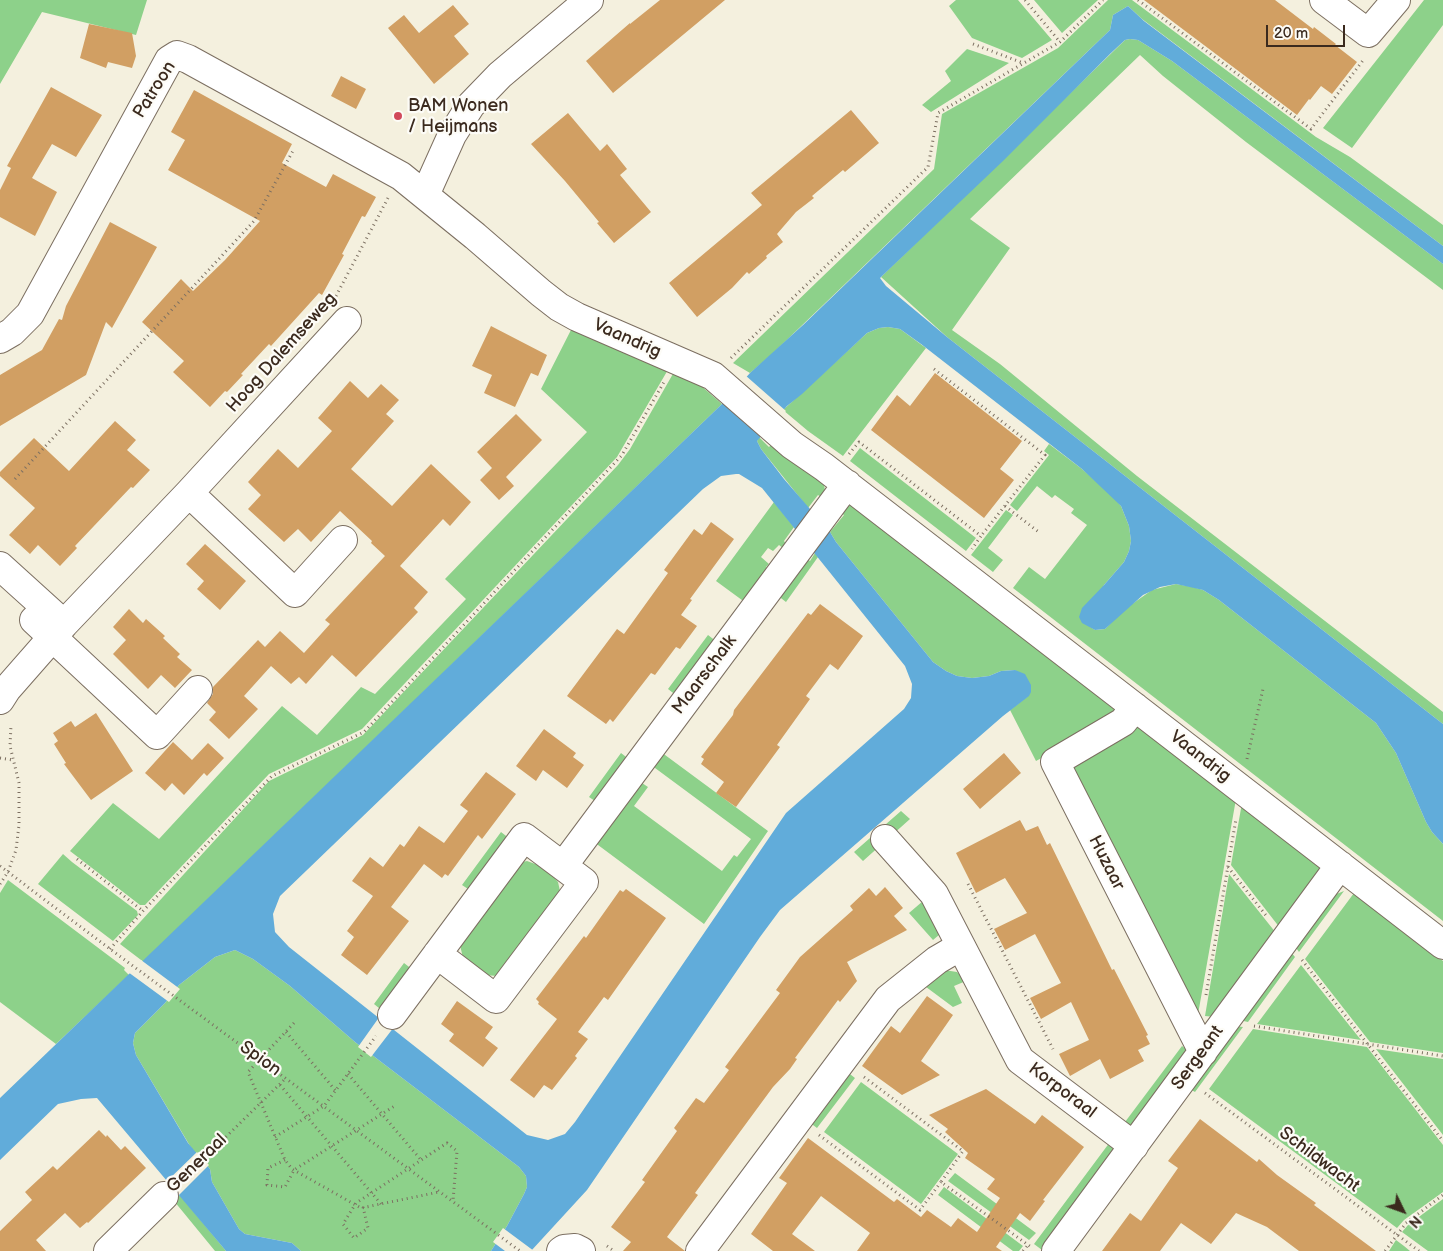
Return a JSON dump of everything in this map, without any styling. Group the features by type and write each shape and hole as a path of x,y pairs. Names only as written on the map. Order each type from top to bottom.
{"street":[{"path":"425,195 452,135 471,105 500,75 589,0"},
{"path":"1324,0 1368,33 1396,0"},
{"name":"Patroon","path":"0,339 12,332 30,314 169,60 177,55 188,59 401,176 425,195"},
{"name":"Vaandrig","path":"425,195 541,294 559,307 577,317 716,379 838,487 956,569 1443,945"},
{"name":"Hoog Dalemseweg","path":"5,709 7,689 50,627 189,493 347,322"},
{"name":"Maarschalk","path":"563,866 795,553 838,487"},
{"path":"189,493 294,593 343,540"},
{"path":"0,566 50,627 158,735 198,690"},
{"name":"Huzaar","path":"1136,707 1124,722 1055,762 1203,1052"},
{"path":"392,1015 437,954 524,837 584,882 496,999 437,954"},
{"name":"Korporaal","path":"885,839 934,894 1020,1060 1134,1146"},
{"name":"Sergeant","path":"1056,1251 1340,865"},
{"path":"700,1251 888,999 937,960 961,946"},
{"name":"Generaal","path":"108,1251 164,1196"},
{"path":"561,1251 575,1248 581,1251"}],"path":[{"path":"1025,0 1060,42"},
{"path":"716,379 928,167 938,113 1060,42 1103,0"},
{"path":"1138,0 1311,129 1370,52 1368,33"},
{"path":"973,44 1023,63"},
{"path":"15,479 254,221 308,124"},
{"name":"Hoog Dalemseweg","path":"335,297 401,176"},
{"path":"110,950 143,911 272,776 364,732 622,454 676,361"},
{"path":"934,369 1045,454 956,569"},
{"path":"838,487 859,442 981,536"},
{"path":"1005,506 1040,533"},
{"path":"1205,999 1241,789 1263,689"},
{"path":"0,884 8,872 16,850 19,825 18,783 5,709"},
{"path":"0,758 13,760"},
{"path":"77,859 143,911"},
{"name":"Spion","path":"0,866 110,950 520,1251"},
{"path":"1228,867 1443,1141"},
{"path":"968,884 1055,1055"},
{"path":"1225,1022 1443,1056"},
{"path":"294,1024 248,1072 285,1160 294,1170 355,1204 364,1207 440,1192"},
{"path":"286,1032 336,1091"},
{"path":"798,1119 920,1210 963,1151 841,1060"},
{"path":"275,1137 324,1106 357,1061"},
{"path":"348,1074 421,1160"},
{"name":"Generaal","path":"164,1196 286,1078"},
{"path":"280,1085 381,1204"},
{"name":"Schildwacht","path":"1202,1091 1419,1251"},
{"path":"285,1160 268,1168 267,1185 285,1187 294,1170 396,1105"},
{"path":"364,1207 368,1228 354,1238 344,1224 355,1204 447,1143 457,1151 453,1201"},
{"path":"940,1182 1037,1251"},
{"path":"1385,1251 1406,1223 1443,1195"}],"green space":[{"path":"0,0 147,0 136,35 42,12 0,84"},
{"path":"956,0 1018,0 1052,40 1022,58 972,38 949,6"},
{"path":"1034,0 1098,0 1062,33"},
{"path":"1108,0 1132,0 1316,137 1350,157 1443,225 1443,246 1142,19 1128,6 1113,15 1110,30 770,356 750,373 733,363 934,169 942,114 1058,48"},
{"path":"1424,0 1443,0 1443,25 1352,148 1323,128"},
{"path":"1125,40 1138,40 1172,61 1443,264 1443,290 1246,142 1163,76 1140,55 970,219 1010,248 952,330 1000,364 1137,476 1443,712 1443,724 947,337 881,277"},
{"path":"967,49 1009,63 931,112 922,105 951,81 945,71"},
{"path":"573,326 669,368 617,457 362,729 269,774 145,905 140,905 70,851 113,803 159,839 282,706 317,735 361,687 375,694 466,599 445,579 587,432 541,389"},
{"path":"879,328 900,329 926,348 843,456 783,410 867,333"},
{"path":"674,372 699,384 722,404 249,860 145,963 120,944 269,781 363,735 618,465 630,449"},
{"path":"759,437 769,447 773,443 824,483 825,492 821,497 818,495 808,508 761,449 757,441"},
{"path":"1049,444 1113,496 1121,506 1129,526 1131,541 1129,551 1124,562 1104,585 1086,624 1095,630 1105,629 1125,609 1152,590 1176,584 1203,590 1219,600 1376,723 1396,753 1426,822 1443,844 1443,921 1013,588 1029,567 1045,579 1087,525 1071,513 1074,509 1055,495 1052,498 1037,486 1017,511 1010,505 1049,455 1044,451"},
{"path":"860,448 976,538 966,551 850,461"},
{"path":"774,502 794,527 784,541 786,544 784,549 779,545 773,551 768,548 761,557 769,564 766,567 770,570 746,603 716,581"},
{"path":"847,506 854,506 1114,703 1115,712 1102,725 1036,761 1010,710 1028,696 1015,670 1001,671 989,676 972,678 957,676 933,662 836,542 830,532 844,515 840,512"},
{"path":"1006,510 1013,515 988,548 1003,560 993,572 971,555"},
{"path":"815,553 818,557 786,602 777,595 806,558 810,561"},
{"path":"708,635 717,642 677,696 668,689"},
{"path":"1138,724 1236,799 1197,1020 1073,768 1075,762"},
{"path":"661,752 768,831 704,924 594,842 639,781 648,787 634,806 722,871 734,855 737,857 751,839 651,765"},
{"path":"621,753 630,760 598,803 589,797"},
{"path":"1242,803 1325,867 1280,928 1231,865"},
{"path":"901,811 910,819 863,861 854,852"},
{"path":"501,832 510,839 471,891 462,885"},
{"path":"63,854 137,911 138,915 113,941 38,884"},
{"path":"527,861 538,865 552,875 558,882 560,891 497,976 485,975 463,958 460,945 519,863"},
{"path":"1229,874 1276,933 1215,1017 1205,1016"},
{"path":"8,880 125,968 124,970 129,975 56,1044 0,1002 0,893"},
{"path":"1344,891 1299,952 1294,945 1329,897"},
{"path":"1354,893 1443,961 1443,1053 1370,1042 1305,959"},
{"path":"923,901 939,930 939,935 933,940 909,913"},
{"path":"235,950 253,959 290,986 355,1042 519,1167 526,1176 527,1187 507,1226 491,1251 301,1251 292,1243 245,1234 239,1229 212,1182 210,1169 193,1151 136,1055 133,1043 135,1033 165,1003 179,985 215,957"},
{"path":"1290,951 1295,957 1248,1022 1239,1020"},
{"path":"404,963 413,970 385,1013 374,1004"},
{"path":"1301,965 1361,1040 1257,1024"},
{"path":"944,970 957,972 966,981 954,986 962,1003 953,1007 922,984"},
{"path":"1235,1026 1243,1027 1195,1092 1188,1088"},
{"path":"1253,1029 1367,1047 1443,1145 1443,1192 1404,1220 1397,1228 1209,1089"},
{"path":"1182,1046 1190,1052 1134,1128 1125,1122"},
{"path":"1376,1049 1443,1059 1443,1135"},
{"path":"846,1071 855,1078 817,1128 809,1122"},
{"path":"861,1082 958,1154 921,1204 824,1132"},
{"path":"1110,1142 1119,1148 1042,1250 1034,1244"},
{"path":"955,1173 1036,1233 1029,1240 948,1181"},
{"path":"944,1187 1023,1246 1019,1251 1013,1251 938,1195"},
{"path":"180,1195 226,1251 215,1251 174,1201"},
{"path":"1443,1199 1443,1251 1428,1251 1402,1232 1408,1225"},
{"path":"1396,1240 1404,1246 1410,1251 1389,1251"}],"water":[{"path":"1128,6 1144,21 1443,246 1443,264 1172,61 1138,40 1130,39 1125,40 1111,53 1003,161 880,278 886,286 947,337 1443,724 1443,844 1426,822 1396,753 1376,723 1219,600 1203,590 1176,584 1160,587 1143,595 1105,629 1095,630 1082,623 1079,617 1082,608 1124,562 1129,551 1131,541 1129,526 1121,506 1082,469 921,344 900,329 879,328 867,333 787,406 757,441 784,479 830,532 836,542 933,662 957,676 972,678 989,676 1001,671 1015,670 1025,674 1031,685 1031,692 1029,696 1003,716 780,910 587,1190 531,1251 491,1251 507,1226 527,1187 526,1176 519,1167 355,1042 290,986 253,959 235,950 215,957 179,985 165,1003 135,1033 133,1043 136,1055 188,1143 210,1169 212,1182 239,1229 245,1234 292,1243 301,1251 226,1251 97,1098 58,1104 0,1160 0,1098 722,404 750,373 803,325 1110,30 1113,15","holes":["739,474 762,488 905,666 912,684 911,698 904,709 786,813 565,1134 548,1140 527,1135 289,947 275,932 273,914 280,896 703,489 721,476"]}],"pier":[{"path":"745,375 786,411 764,436 723,399"},
{"path":"141,960 180,989 169,1002 128,972"},
{"path":"380,1016 394,1027 371,1057 358,1047"},
{"path":"197,1152 209,1165 178,1196 165,1183"},
{"path":"503,1228 534,1251 505,1251 493,1242"}],"building":[{"path":"660,0 725,0 613,93 586,61"},
{"path":"1144,0 1275,0 1313,29 1314,27 1357,62 1332,94 1321,86 1297,115"},
{"path":"453,5 469,24 454,36 469,54 434,84 388,28 404,15 419,33"},
{"path":"89,24 132,33 136,56 132,68 108,62 106,68 80,58"},
{"path":"341,76 366,89 356,109 331,96"},
{"path":"51,87 102,115 76,157 52,144 32,178 57,192 35,236 0,217 0,190 11,168 7,166"},
{"path":"194,90 292,144 282,163 326,187 333,174 376,197 365,217 362,216 342,254 344,255 322,295 319,293 271,346 269,344 241,374 243,375 210,407 173,372 184,361 142,322 181,279 193,291 225,260 260,221 168,170 185,140 171,132"},
{"path":"851,110 879,143 845,172 843,170 812,196 814,198 796,212 777,234 783,242 749,274 747,272 732,288 697,317 669,283 762,205 751,193"},
{"path":"568,113 600,151 607,144 627,169 620,175 651,212 614,243 565,181 531,144"},
{"path":"110,222 157,247 112,328 106,322 86,375 0,426 0,375 42,350 59,319 62,320 66,306"},
{"path":"491,326 547,355 538,376 531,373 515,407 484,393 492,375 472,366"},
{"path":"935,373 1022,441 1000,469 1014,480 984,518 871,430 897,395 910,406"},
{"path":"350,381 368,398 381,384 399,400 386,414 394,421 351,469 392,506 431,464 471,502 450,526 443,519 400,566 428,592 414,608 418,612 356,677 332,655 306,684 299,677 291,684 271,666 244,696 258,709 229,739 209,720 216,712 207,703 213,694 213,687 258,640 265,647 280,631 304,653 330,624 325,620 385,556 340,511 311,542 298,529 284,542 248,509 261,495 248,482 278,449 298,468 332,431 318,418"},
{"path":"516,414 542,440 506,477 514,486 499,500 480,480 492,468 477,452"},
{"path":"115,421 136,440 127,450 150,470 133,488 131,487 75,546 77,548 60,566 38,545 30,554 9,535 35,508 0,476 0,472 34,438 69,471"},
{"path":"711,522 734,539 690,599 692,600 681,615 697,626 680,649 676,647 655,675 651,673 613,722 610,719 606,724 567,696 617,629 624,634 668,573 664,570 694,529 702,535"},
{"path":"205,544 246,581 220,610 197,589 204,581 186,564"},
{"path":"820,604 863,636 838,670 830,664 806,696 810,699 777,745 780,747 736,807 716,793 724,782 701,764 704,759 701,757 733,715 734,710 808,613 811,615"},
{"path":"129,609 143,623 146,619 165,636 163,638 180,654 177,657 192,670 175,688 161,675 148,689 113,654 126,640 113,627"},
{"path":"96,713 133,771 91,800 64,764 66,763 54,744 58,741 53,733 71,721 75,727"},
{"path":"544,729 576,753 573,757 584,765 567,788 543,770 536,781 516,766"},
{"path":"173,742 192,760 208,743 224,758 207,776 204,773 184,795 172,783 165,791 145,773"},
{"path":"1004,753 1021,773 980,809 963,789"},
{"path":"486,772 516,794 482,839 478,835 448,876 445,874 442,878 424,864 391,907 409,921 367,975 341,955 354,937 347,931 373,896 352,881 370,857 383,867 400,844 404,847 419,826 444,843 468,811 460,805"},
{"path":"1020,820 1026,831 1038,826 1047,845 1050,843 1112,970 1114,969 1148,1035 1146,1036 1150,1044 1138,1050 1144,1061 1110,1079 1100,1059 1070,1076 1059,1054 1089,1040 1071,1002 1041,1019 1030,998 1061,983 1035,934 1005,950 994,929 1027,913 1005,878 976,893 956,853"},
{"path":"885,887 903,908 894,916 907,930 847,962 857,981 840,1002 838,1000 795,1058 797,1059 790,1069 773,1087 695,1193 698,1195 667,1237 685,1251 623,1251 631,1242 611,1227 645,1182 642,1180 677,1131 674,1128 696,1098 704,1103 729,1070 725,1067 780,993 776,990 800,957 853,910 850,906 869,888 876,896"},
{"path":"626,889 666,918 608,1000 604,997 578,1032 588,1039 575,1056 577,1058 552,1090 544,1085 534,1098 510,1080 557,1019 538,1004 539,1002 536,999 584,936 586,938 620,890 623,892"},
{"path":"927,996 953,1015 921,1061 940,1075 902,1095 862,1066 891,1026 900,1033"},
{"path":"457,1001 493,1027 485,1038 498,1048 483,1067 449,1041 454,1034 441,1024"},
{"path":"986,1089 1035,1124 1042,1115 1084,1147 1043,1200 1045,1201 1030,1221 1020,1213 996,1247 1002,1251 857,1251 870,1233 821,1196 792,1234 815,1251 773,1251 751,1234 787,1183 779,1178 808,1138 894,1202 897,1199 921,1217 927,1210 951,1227 958,1218 977,1232 1000,1198 987,1189 995,1179 965,1158 968,1153 945,1132 948,1129 929,1115"},
{"path":"1200,1119 1257,1162 1259,1159 1277,1175 1316,1203 1314,1205 1376,1251 1299,1251 1267,1227 1236,1213 1211,1244 1181,1223 1160,1251 1102,1251 1130,1213 1141,1221 1178,1168 1168,1161"},
{"path":"99,1130 106,1137 107,1135 121,1150 125,1146 146,1168 88,1223 80,1228 65,1213 36,1240 46,1251 0,1251 0,1231 32,1200 25,1192 53,1166 57,1170"}],"place":[{"name":"BAM Wonen / Heijmans","path":"398,116"}]}
